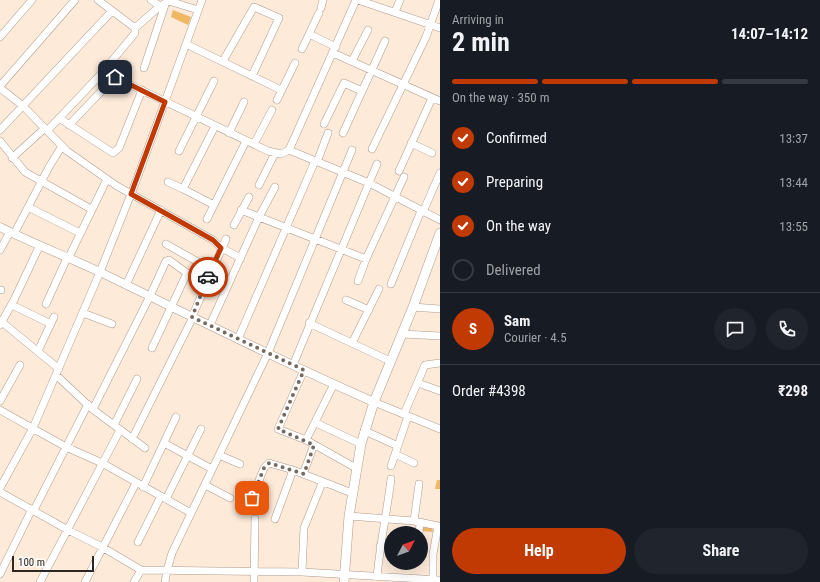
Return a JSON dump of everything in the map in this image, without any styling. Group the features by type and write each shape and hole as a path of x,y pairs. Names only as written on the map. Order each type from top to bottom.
{"main road":[{"path":"344,578 349,516 361,444 374,402 413,307 440,233"}],"street":[{"path":"0,37 32,0"},
{"path":"75,0 0,87 23,106 62,146 107,179 213,240 221,248 241,258"},
{"path":"98,0 135,28"},
{"path":"151,0 163,4"},
{"path":"202,0 131,194 100,272 33,428 0,491 141,570 255,573 302,572 344,578 377,577 435,580 433,554 439,525 349,516"},
{"path":"302,49 323,0"},
{"path":"102,73 115,77 246,141 281,154 289,150 357,0 440,28"},
{"path":"395,12 400,0"},
{"path":"372,149 426,37 439,0"},
{"path":"12,158 59,118 102,73 135,33 135,28 163,4 169,1 198,10"},
{"path":"144,68 163,4"},
{"path":"223,61 254,7 279,18 252,76"},
{"path":"0,130 112,11"},
{"path":"352,62 368,30"},
{"path":"309,34 352,62 372,70 403,86 440,101"},
{"path":"343,133 386,41"},
{"path":"186,44 281,90"},
{"path":"277,100 295,64"},
{"path":"69,125 115,77"},
{"path":"179,151 214,81"},
{"path":"324,124 344,83 362,91"},
{"path":"59,118 113,154 120,148 142,90"},
{"path":"399,170 432,98"},
{"path":"230,133 244,102"},
{"path":"254,144 272,110"},
{"path":"183,189 215,126"},
{"path":"238,339 328,133"},
{"path":"0,141 12,158 25,172 91,209"},
{"path":"207,219 246,141"},
{"path":"411,142 432,153"},
{"path":"0,250 28,207 62,146"},
{"path":"289,150 369,183 440,220"},
{"path":"165,582 172,553 268,353 314,238 352,150"},
{"path":"259,185 275,153"},
{"path":"292,364 377,164"},
{"path":"391,284 440,173"},
{"path":"358,281 366,259 404,177"},
{"path":"46,304 91,209 107,179"},
{"path":"168,182 214,205"},
{"path":"210,325 259,217 275,187"},
{"path":"234,225 249,197"},
{"path":"28,207 80,233"},
{"path":"126,285 161,210"},
{"path":"241,210 366,259"},
{"path":"0,227 39,247 100,272 334,384 440,429"},
{"path":"132,439 193,317 226,239"},
{"path":"166,244 212,270"},
{"path":"39,247 12,305 1,323 38,351 90,407 145,448"},
{"path":"0,574 66,447 90,407 150,296 168,259 187,274 207,281"},
{"path":"152,348 173,307 187,274"},
{"path":"352,342 379,289"},
{"path":"346,300 369,310"},
{"path":"12,305 53,320 38,351"},
{"path":"413,307 440,309"},
{"path":"83,313 112,324"},
{"path":"309,323 390,361"},
{"path":"402,334 440,336"},
{"path":"391,466 406,415 427,364 440,363"},
{"path":"0,401 20,365"},
{"path":"304,370 278,429 306,440 356,468"},
{"path":"114,425 137,379"},
{"path":"418,383 440,391"},
{"path":"306,440 316,423 334,384"},
{"path":"0,410 66,447 102,463 191,513"},
{"path":"143,487 176,417"},
{"path":"316,423 361,444"},
{"path":"138,542 188,456 201,429"},
{"path":"40,582 120,430"},
{"path":"365,431 398,446"},
{"path":"164,443 212,469"},
{"path":"304,474 314,445"},
{"path":"395,454 414,464"},
{"path":"219,455 240,464"},
{"path":"252,498 266,465 272,463 352,493"},
{"path":"275,519 293,470"},
{"path":"377,577 380,546 386,519 391,479"},
{"path":"302,572 304,528 322,482"},
{"path":"85,582 136,483"},
{"path":"418,526 419,484"},
{"path":"205,485 230,498"},
{"path":"254,582 255,519"},
{"path":"433,568 440,556"},
{"path":"134,582 141,570"}],"building":[{"path":"173,10 191,17 188,25 171,17"},
{"path":"437,480 440,480 440,489 435,489"},
{"path":"428,528 432,528 433,532 428,532"}],"way so far":[{"path":"208,277 192,317 304,370 278,429 306,440 314,445 304,474 269,463 264,468 252,498"}],"route":[{"path":"115,77 165,102 131,194 213,240 221,248 208,277"}]}
